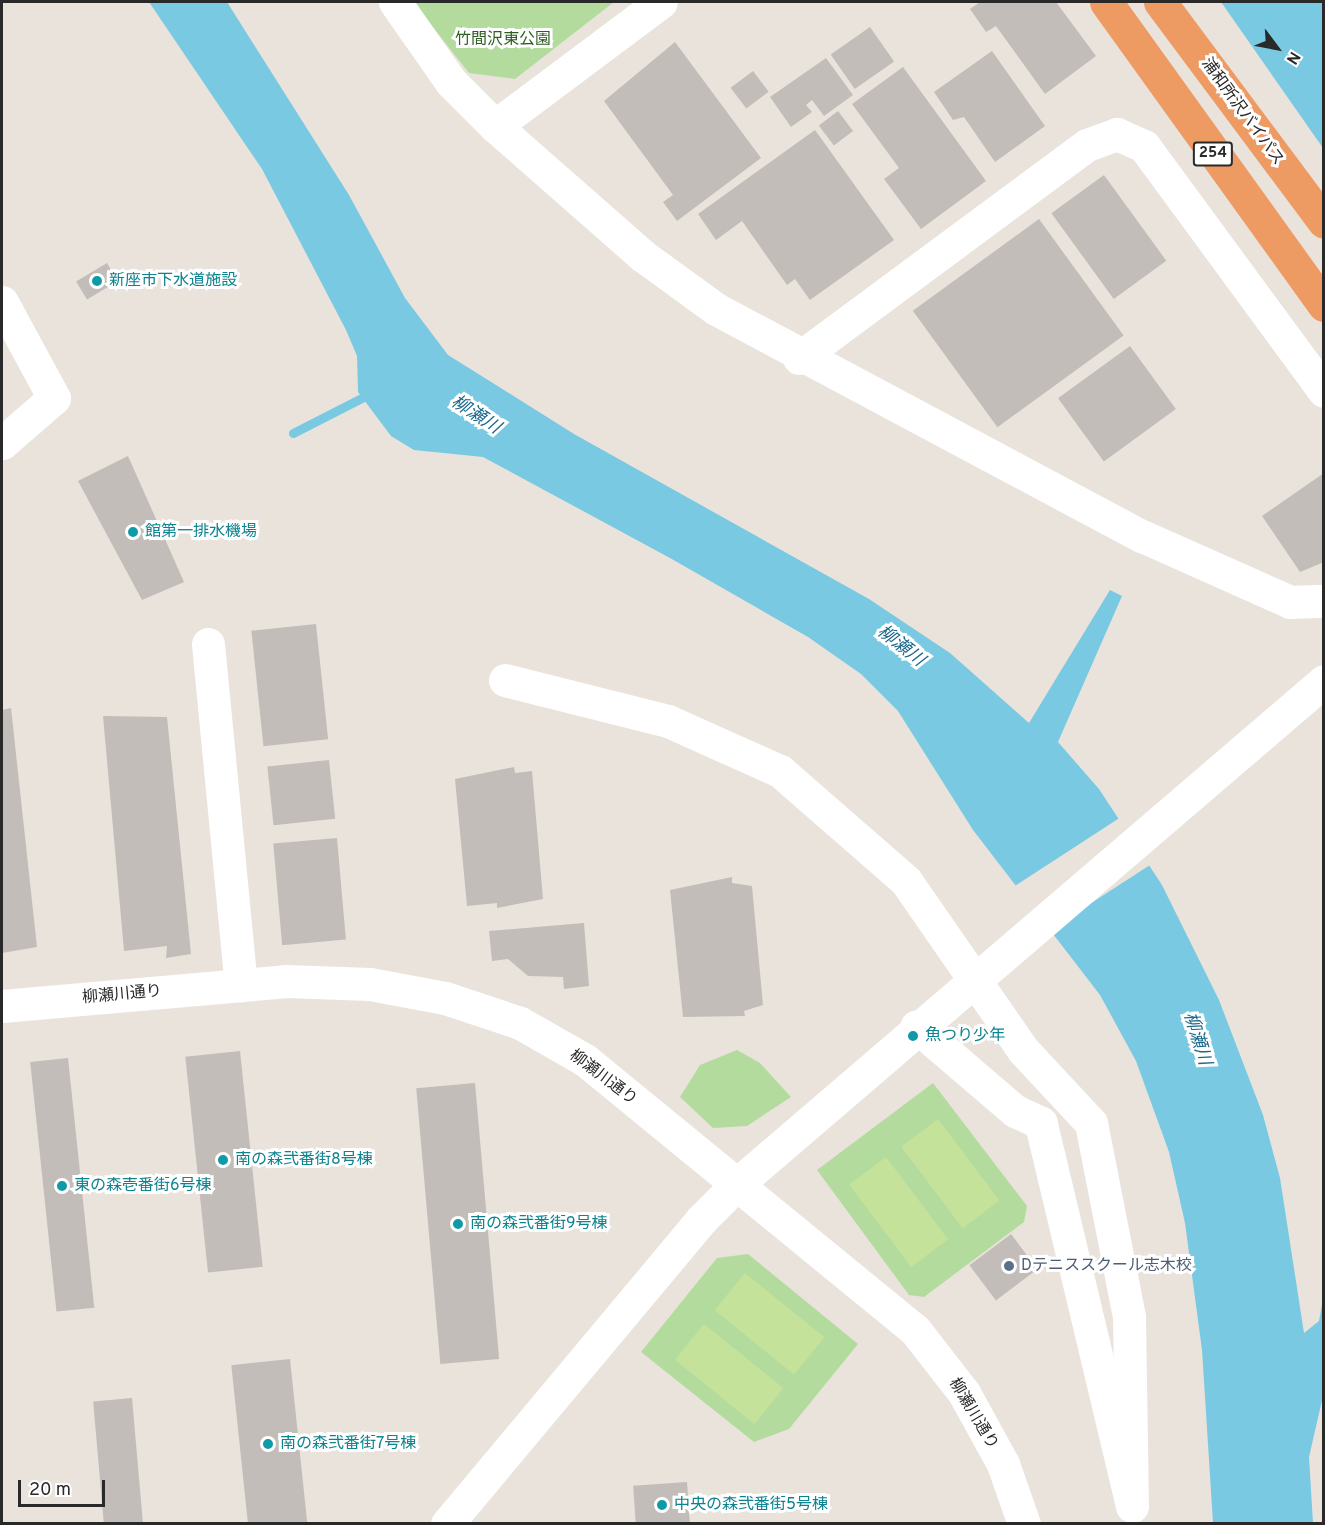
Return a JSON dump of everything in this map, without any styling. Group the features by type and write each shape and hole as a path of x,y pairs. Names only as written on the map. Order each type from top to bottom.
{"highway":[{"name":"254","path":"1106,2 1323,305"},
{"name":"浦和所沢バイパス","path":"1160,2 1323,222"}],"street":[{"path":"395,2 451,82 495,126 679,284 799,358 1142,536 1290,602 1323,601"},
{"path":"495,126 662,2"},
{"path":"799,358 1088,145 1117,135 1144,146 1323,391"},
{"path":"2,302 54,398 2,443"},
{"path":"207,644 241,985"},
{"path":"505,680 668,721 780,771 906,881 1023,1050 1091,1123 1129,1317 1132,1506 1041,1123 1015,1112 916,1026"},
{"path":"447,1524 700,1220 736,1185 916,1026 1323,681"},
{"name":"柳瀬川通り","path":"2,1006 241,985 370,984 445,998 520,1023 585,1060 915,1330 975,1413 1003,1464 1024,1524"}],"green space":[{"name":"竹間沢東公園","path":"413,2 614,2 515,79 469,73"},
{"path":"737,1050 760,1063 791,1097 747,1126 713,1128 680,1097 700,1065"},
{"path":"933,1083 1027,1206 1024,1222 924,1297 909,1295 817,1170"},
{"path":"938,1119 999,1200 963,1228 901,1147"},
{"path":"886,1157 948,1239 911,1267 849,1185"},
{"path":"748,1254 858,1344 789,1429 754,1442 641,1352 717,1258"},
{"path":"745,1273 824,1337 794,1374 715,1310"},
{"path":"704,1324 783,1388 754,1424 675,1360"}],"water":[{"name":"柳瀬川","path":"149,2 227,2 349,195 405,298 448,355 574,434 869,599 950,653 1029,723 1110,590 1122,596 1058,742 1099,789 1162,885 1219,1000 1263,1115 1280,1178 1304,1333 1319,1321 1323,1299 1323,1396 1309,1457 1313,1523 1213,1523 1202,1350 1185,1223 1169,1152 1136,1061 1100,995 973,830 898,711 861,674 808,637 670,558 483,457 414,450 391,436 358,392 357,356 346,330 262,169"},
{"path":"1221,2 1323,2 1323,148"}],"pier":[{"path":"1121,817 1151,864 1042,935 1012,888"}],"building":[{"path":"980,2 1056,2 1096,56 1045,94 996,26 986,32 970,9"},
{"path":"870,27 894,61 855,89 831,55"},
{"path":"675,42 761,158 677,221 663,202 673,195 604,101"},
{"path":"992,51 1045,126 995,162 964,117 953,120 934,92"},
{"path":"826,58 853,95 824,116 812,100 806,105 812,112 791,127 770,97"},
{"path":"903,67 986,181 921,229 884,179 899,168 852,104"},
{"path":"753,71 769,92 746,109 731,88"},
{"path":"838,111 853,131 834,145 819,125"},
{"path":"815,130 894,240 810,300 795,279 787,285 742,221 716,240 698,214"},
{"path":"1104,175 1166,261 1114,299 1051,213"},
{"path":"1039,219 1124,335 997,427 913,311"},
{"name":"新座市下水道施設","path":"107,263 118,281 87,300 76,282"},
{"path":"1130,346 1176,409 1104,461 1058,398"},
{"name":"館第一排水機場","path":"128,456 184,582 142,600 78,481"},
{"path":"1324,473 1324,562 1300,572 1262,516"},
{"path":"316,624 328,739 263,746 251,631"},
{"path":"11,708 37,947 2,953 2,710"},
{"path":"103,716 167,717 191,954 166,958 167,946 124,951"},
{"path":"329,760 335,819 274,825 267,766"},
{"path":"514,767 515,773 532,771 543,899 497,908 497,903 467,906 455,779"},
{"path":"337,838 346,940 282,945 273,844"},
{"path":"732,877 732,883 752,886 763,1005 744,1011 745,1016 683,1017 670,890"},
{"path":"584,923 589,986 564,989 563,977 528,976 508,959 492,961 489,931"},
{"name":"南の森弐番街8号棟","path":"240,1051 263,1267 208,1273 185,1057"},
{"name":"東の森壱番街6号棟","path":"68,1058 94,1308 56,1312 30,1062"},
{"name":"南の森弐番街9号棟","path":"475,1083 499,1359 440,1364 416,1088"},
{"path":"1011,1234 1037,1269 996,1300 969,1265"},
{"name":"南の森弐番街7号棟","path":"290,1359 307,1524 248,1524 231,1365"},
{"path":"132,1398 143,1524 104,1524 93,1401"},
{"name":"中央の森弐番街5号棟","path":"687,1482 690,1524 636,1524 633,1486"}],"waterway":[{"path":"293,433 371,393"}],"place":[{"name":"新座市下水道施設","path":"97,281"},
{"name":"館第一排水機場","path":"133,532"},
{"name":"魚つり少年","path":"913,1036"},
{"name":"南の森弐番街8号棟","path":"223,1160"},
{"name":"東の森壱番街6号棟","path":"62,1186"},
{"name":"南の森弐番街9号棟","path":"458,1224"},
{"name":"Dテニススクール志木校","path":"1009,1266"},
{"name":"南の森弐番街7号棟","path":"268,1444"},
{"name":"中央の森弐番街5号棟","path":"662,1505"}]}
